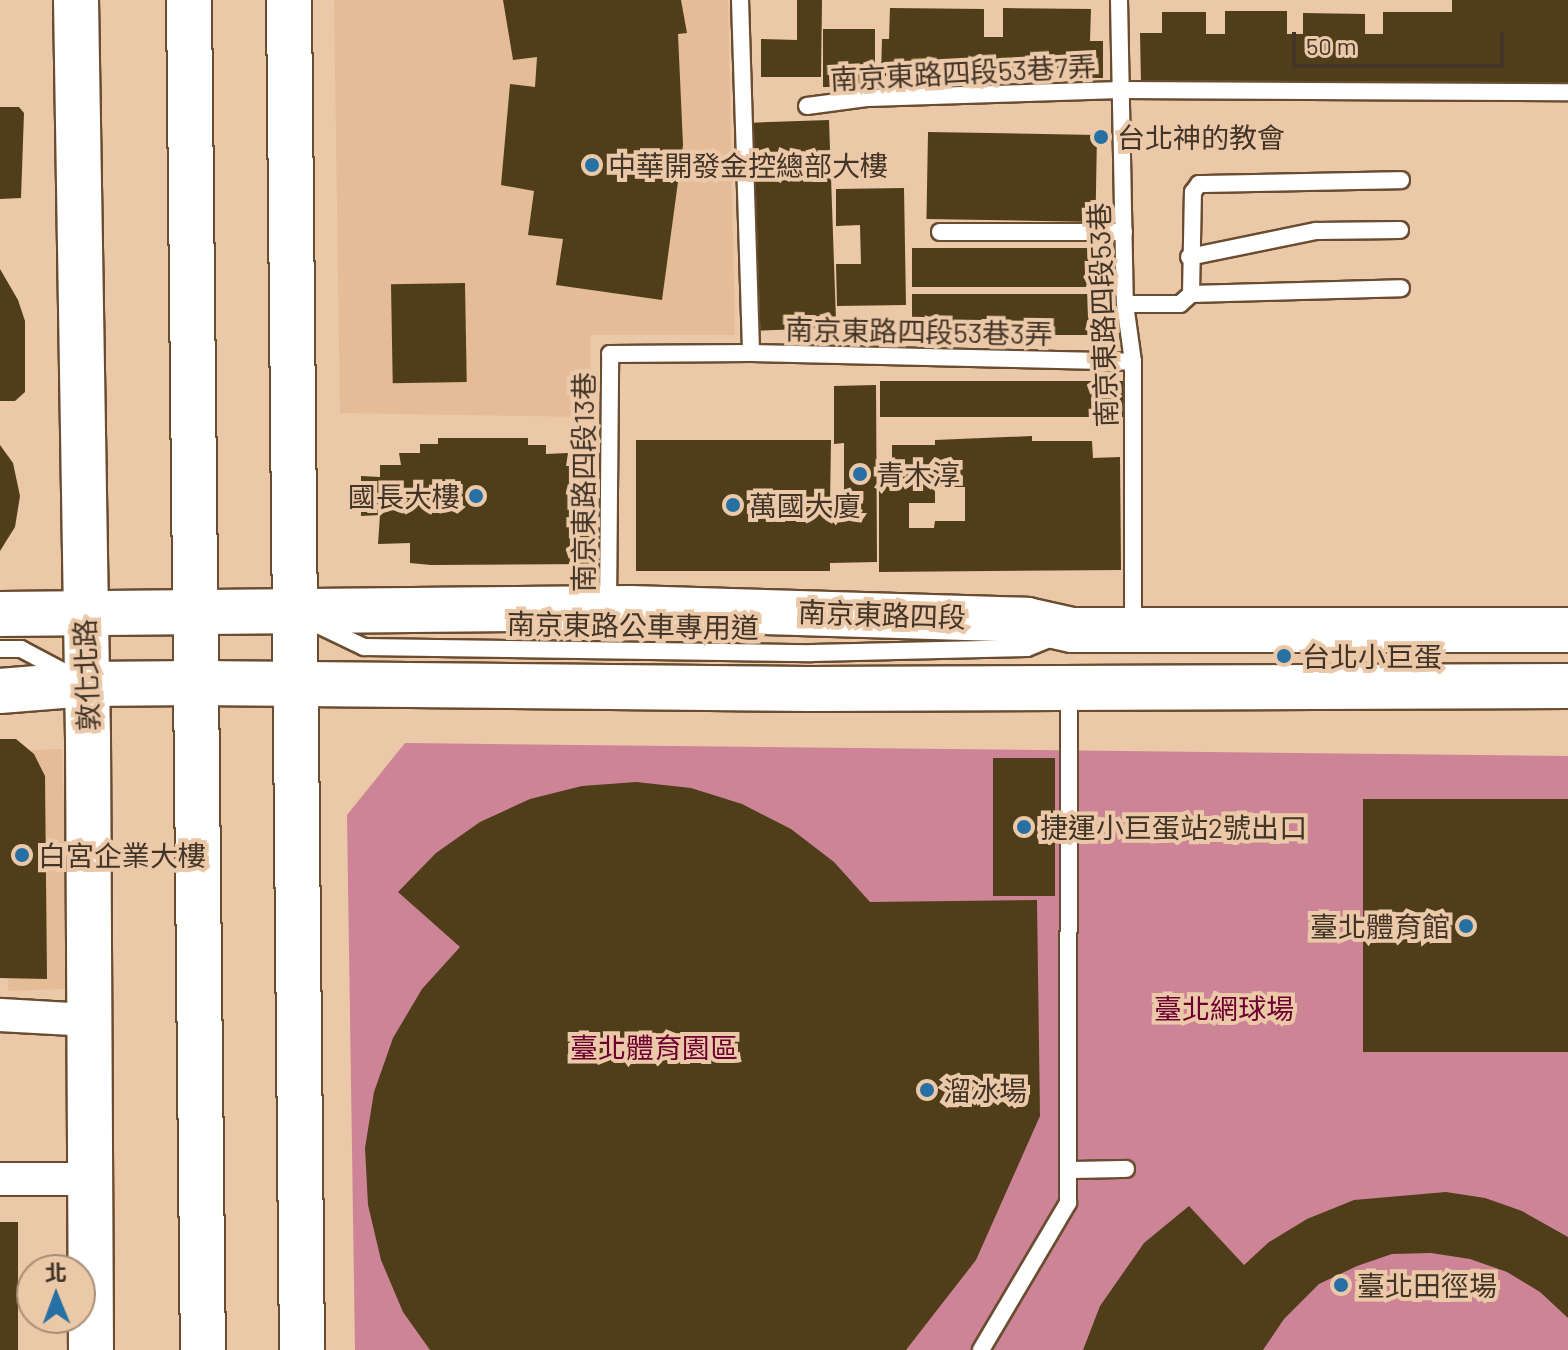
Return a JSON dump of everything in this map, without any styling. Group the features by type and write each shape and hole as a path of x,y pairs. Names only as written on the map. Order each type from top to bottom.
{"main road":[{"name":"敦化北路","path":"76,0 87,684 91,1350"},
{"path":"189,0 203,1350"},
{"path":"289,0 302,1350"},
{"name":"南京東路四段","path":"0,614 294,613 364,608 608,608 1011,619 1072,630 1568,630"},
{"path":"0,691 87,684 197,683 792,689 1568,686"}],"street":[{"path":"0,1015 89,1020"},
{"path":"0,1179 90,1179"}],"lane":[{"path":"740,0 751,353"},
{"name":"南京東路四段53巷","path":"1119,0 1125,304 1133,362 1133,628"},
{"name":"南京東路四段53巷7弄","path":"807,106 868,98 1121,90 1568,92"},
{"path":"1191,294 1189,257 1193,192 1199,184 1401,180"},
{"path":"1189,257 1316,231 1400,230"},
{"path":"940,232 1124,232"},
{"path":"1125,304 1180,304 1191,294 1401,288"},
{"name":"南京東路四段53巷3弄","path":"751,353 1133,362"},
{"name":"南京東路四段13巷","path":"608,608 610,354 751,353"},
{"name":"南京東路公車專用道","path":"294,613 364,647 812,653 1027,648 1072,630"},
{"path":"0,649 21,649 87,684"},
{"path":"981,1350 1068,1203 1069,686"},
{"path":"1069,1170 1126,1169"}],"shaded area":[{"path":"334,0 728,0 735,335 590,335 591,417 340,413"},
{"name":"白宮企業大樓","path":"62,749 70,989 8,991 0,751"}],"green space":[{"name":"臺北體育園區","path":"405,743 1568,756 1568,1350 355,1350 347,815"}],"building":[{"name":"中華開發金控總部大樓","path":"503,0 681,0 687,33 678,34 683,145 662,300 556,285 563,239 528,235 534,191 501,185 510,84 535,87 537,57 513,60"},
{"path":"797,0 822,0 821,77 761,77 761,39 797,40"},
{"path":"1452,0 1568,0 1568,84 1141,84 1140,33 1162,33 1162,12 1206,12 1206,34 1225,34 1225,11 1287,11 1287,34 1303,34 1303,13 1365,14 1365,34 1383,34 1383,12 1452,12"},
{"path":"890,8 984,9 984,37 1003,37 1003,8 1091,9 1090,41 1103,41 1103,78 881,76 882,39 889,39"},
{"path":"823,29 875,29 875,87 823,87"},
{"path":"0,107 19,107 24,113 21,198 0,199"},
{"path":"829,120 836,328 760,331 753,123"},
{"path":"928,132 1097,135 1095,222 926,219"},
{"path":"904,188 906,305 837,306 836,264 861,264 860,225 836,226 836,189"},
{"path":"912,248 1100,248 1100,287 912,287"},
{"path":"0,269 18,300 25,321 25,392 15,401 0,401"},
{"path":"465,283 467,382 393,383 391,284"},
{"path":"912,294 1100,294 1100,335 912,335"},
{"path":"880,381 1126,381 1126,417 880,417"},
{"name":"萬國大廈","path":"876,385 877,562 830,563 830,571 636,571 636,440 831,440 830,505 844,505 844,443 834,444 834,386"},
{"path":"1032,436 1032,441 1092,441 1093,458 1120,457 1121,570 879,572 879,485 892,485 892,445 935,445 935,440","holes":["935,487 965,487 965,521 935,521 934,528 909,528 909,503 935,503"]},
{"name":"國長大樓","path":"438,438 528,438 528,445 546,445 546,454 568,453 566,466 587,466 584,477 591,477 589,564 431,565 410,563 410,543 378,544 380,515 361,516 361,476 380,477 380,465 401,465 399,453 420,453 420,444 438,444"},
{"path":"0,445 13,463 20,496 15,527 0,551"},
{"name":"白宮企業大樓","path":"0,739 16,739 34,754 45,776 47,979 0,978"},
{"name":"捷運小巨蛋站2號出口","path":"993,758 1055,758 1055,896 993,896"},
{"path":"636,782 691,788 742,804 791,829 834,862 870,902 1037,900 1040,1116 976,1260 906,1350 430,1350 403,1312 381,1260 368,1205 365,1148 374,1092 393,1038 422,989 460,947 398,892 436,853 480,822 530,799 582,786"},
{"name":"臺北體育館","path":"1363,799 1568,799 1568,1052 1363,1052"},
{"name":"臺北田徑場","path":"1446,1192 1485,1198 1522,1211 1568,1237 1568,1318 1540,1292 1507,1272 1470,1259 1431,1253 1392,1254 1319,1284 1284,1319 1263,1350 1083,1350 1100,1306 1144,1243 1189,1206 1244,1265 1269,1242 1307,1219 1354,1200"},
{"path":"0,1222 18,1222 18,1350 0,1350"}],"place":[{"name":"台北神的教會","path":"1101,137"},
{"name":"中華開發金控總部大樓","path":"592,165"},
{"name":"青木淳","path":"860,474"},
{"name":"國長大樓","path":"476,496"},
{"name":"萬國大廈","path":"733,505"},
{"name":"台北小巨蛋","path":"1284,656"},
{"name":"捷運小巨蛋站2號出口","path":"1024,827"},
{"name":"白宮企業大樓","path":"22,855"},
{"name":"臺北體育館","path":"1466,926"},
{"name":"溜冰場","path":"927,1090"},
{"name":"臺北田徑場","path":"1341,1285"}],"park label":[{"name":"臺北網球場","path":"1224,1008"}]}
